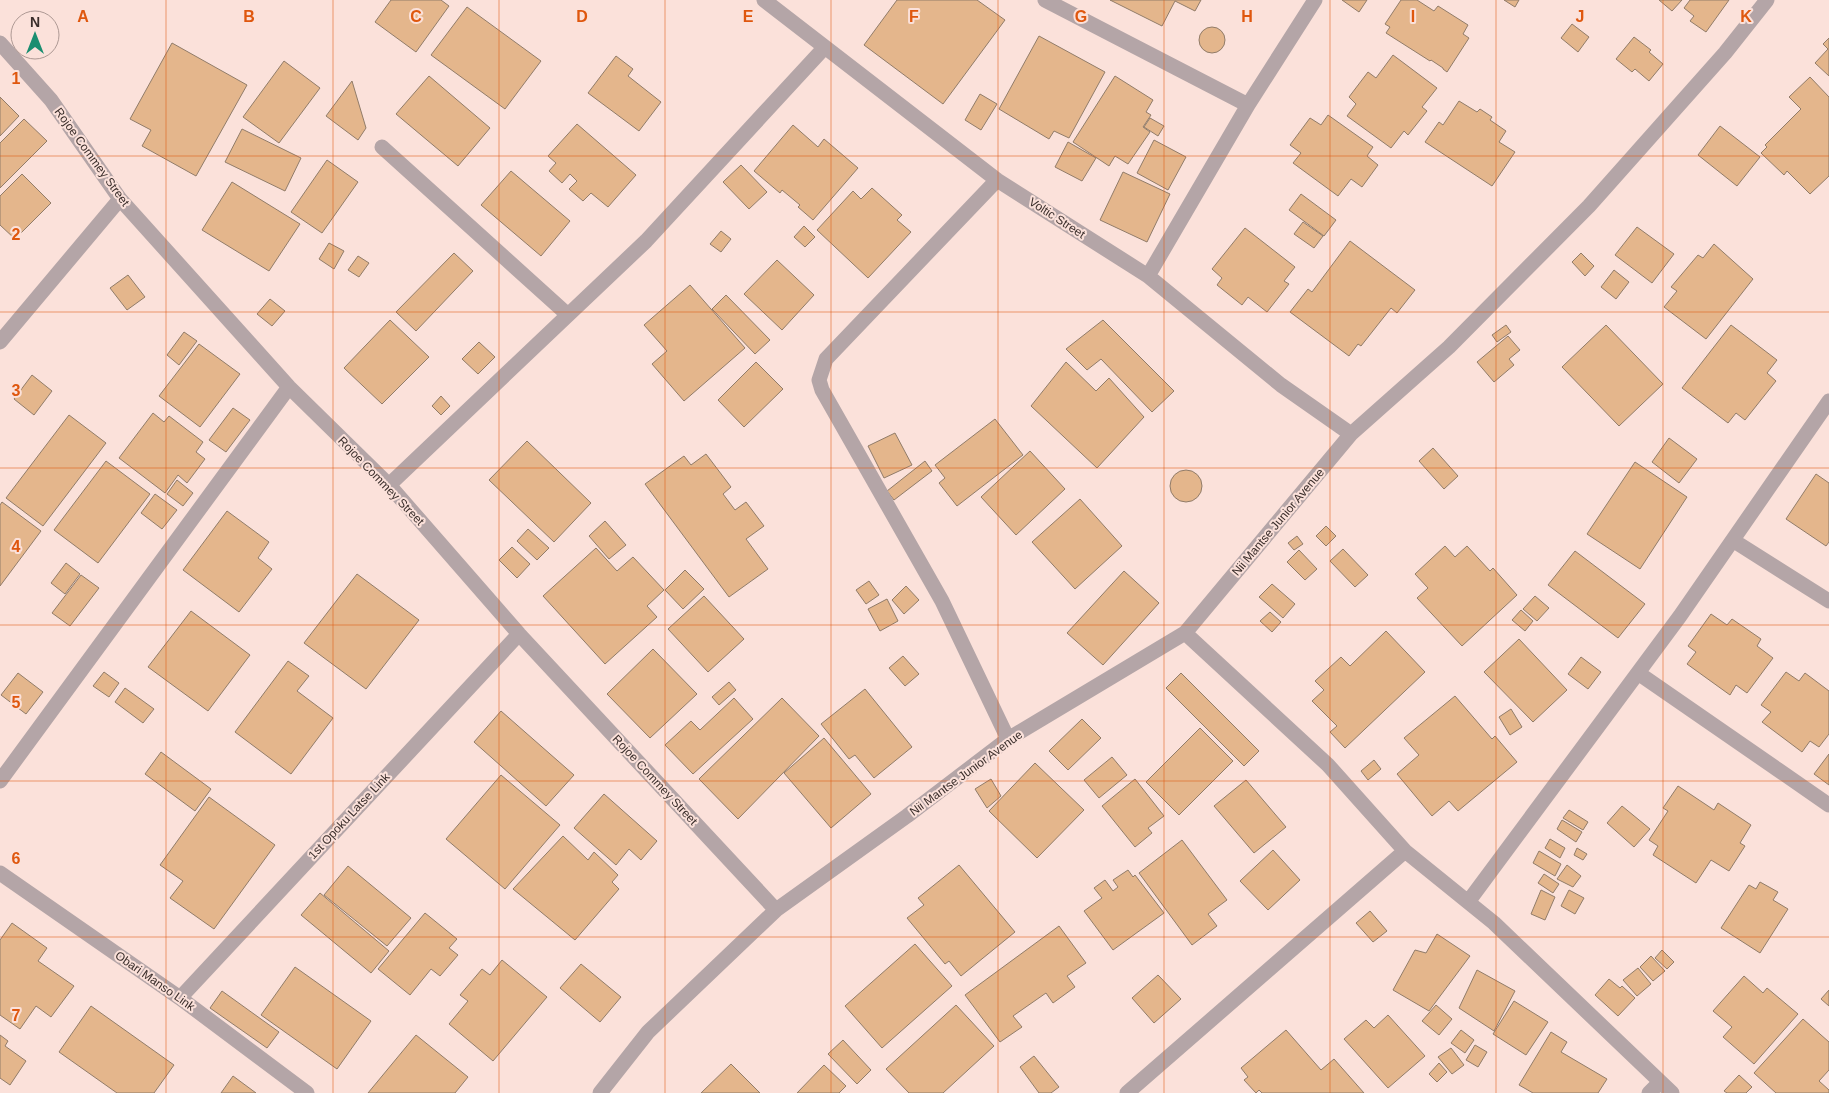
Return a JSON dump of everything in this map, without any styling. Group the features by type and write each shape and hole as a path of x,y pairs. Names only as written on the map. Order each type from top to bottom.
{"street":[{"name":"Voltic Street","path":"764,0 998,180 1148,276 1281,385 1350,434"},
{"path":"1045,0 1248,105"},
{"path":"1148,276 1248,105 1315,0"},
{"name":"Nii Mantse Junior Avenue","path":"600,1093 648,1032 776,910 907,816 1008,739 1185,632 1350,434 1449,347 1589,206 1725,53 1767,0"},
{"name":"Rojoe Commey Street","path":"0,42 51,100 120,199 289,387 389,485 519,634 776,910"},
{"path":"389,485 646,241 824,47"},
{"path":"382,147 568,315"},
{"path":"998,180 826,359 819,380 822,390 942,601 1008,739"},
{"path":"0,342 120,199"},
{"path":"0,781 289,387"},
{"path":"1468,902 1734,541 1829,401"},
{"path":"1734,541 1829,601"},
{"path":"1185,632 1328,765 1406,851 1494,922 1672,1093"},
{"name":"1st Opoku Latse Link","path":"180,998 519,634"},
{"path":"1638,673 1829,805"},
{"path":"1126,1093 1406,851"},
{"name":"Obari Manso Link","path":"0,873 180,998 307,1093"},
{"path":"1649,1093 1660,1082"}],"building":[{"path":"391,0 441,0 449,6 416,52 375,22"},
{"path":"897,0 977,0 1005,20 943,104 864,45"},
{"path":"1110,0 1201,0 1195,11 1175,1 1162,26"},
{"path":"1342,0 1367,0 1359,12"},
{"path":"1401,0 1417,0 1434,11 1438,6 1468,25 1463,34 1469,38 1447,72 1386,33 1390,27 1385,24"},
{"path":"1504,0 1519,0 1515,7"},
{"path":"1659,0 1682,0 1672,11"},
{"path":"1690,0 1729,0 1706,32 1690,21 1694,16 1684,8"},
{"path":"467,7 541,61 505,109 431,55"},
{"path":"1572,24 1589,37 1578,52 1561,38"},
{"path":"1212,27 1221,31 1225,40 1221,49 1212,53 1203,49 1199,40 1203,31"},
{"path":"1039,36 1105,72 1069,138 1054,131 1049,139 999,109"},
{"path":"1634,37 1651,50 1649,52 1663,64 1649,81 1635,69 1632,72 1616,59"},
{"path":"1829,38 1829,76 1815,63 1828,49 1823,44"},
{"path":"172,43 247,85 196,176 142,146 151,130 130,119"},
{"path":"1393,55 1437,88 1422,107 1427,111 1408,135 1404,131 1391,148 1347,116 1356,104 1349,97 1368,72 1376,78"},
{"path":"616,56 633,69 628,76 661,102 639,131 588,93"},
{"path":"284,61 320,88 279,143 243,117"},
{"path":"429,76 490,128 458,166 396,114"},
{"path":"1115,76 1153,100 1146,112 1151,115 1143,127 1150,132 1128,164 1115,156 1109,166 1073,142"},
{"path":"1810,77 1829,97 1829,176 1810,194 1787,171 1784,175 1761,153 1767,147 1765,145 1801,109 1789,97"},
{"path":"352,81 366,128 358,140 326,116"},
{"path":"980,94 997,104 981,130 965,120"},
{"path":"0,97 19,116 0,136"},
{"path":"1459,101 1477,112 1480,109 1492,117 1490,120 1506,131 1499,142 1515,152 1492,186 1425,142 1439,122 1443,125"},
{"path":"1328,115 1373,147 1367,156 1378,165 1362,187 1351,179 1338,196 1293,163 1301,153 1290,145 1310,118 1321,125"},
{"path":"1150,118 1164,126 1158,136 1144,127"},
{"path":"24,119 47,141 0,188 0,143"},
{"path":"577,124 636,175 608,207 591,193 583,201 569,189 577,181 570,174 562,183 549,171 556,163 548,156"},
{"path":"793,125 818,147 824,139 858,168 813,220 798,207 800,205 782,190 780,193 754,171"},
{"path":"1720,126 1760,157 1737,186 1698,155"},
{"path":"242,129 301,158 285,191 225,162"},
{"path":"1154,140 1186,157 1168,190 1137,173"},
{"path":"1068,142 1096,158 1082,181 1055,167"},
{"path":"327,160 358,182 322,233 291,212"},
{"path":"741,165 767,192 749,209 723,182"},
{"path":"511,171 570,221 541,256 481,205"},
{"path":"1123,172 1170,194 1147,242 1100,220"},
{"path":"22,174 51,203 15,239 0,225 0,196"},
{"path":"232,182 300,224 269,271 202,230"},
{"path":"872,188 902,215 897,220 911,232 868,278 817,230 853,191 861,199"},
{"path":"1301,194 1336,220 1324,236 1289,210"},
{"path":"1303,222 1323,236 1314,248 1294,234"},
{"path":"804,226 815,237 805,247 794,237"},
{"path":"1637,227 1674,254 1652,283 1615,255"},
{"path":"1245,228 1295,267 1284,281 1289,284 1267,312 1248,297 1242,305 1217,285 1222,278 1212,269"},
{"path":"721,231 731,239 721,252 710,244"},
{"path":"1350,241 1415,290 1397,313 1391,308 1361,346 1358,344 1349,356 1290,312 1308,289 1312,292"},
{"path":"329,243 344,251 334,269 319,259"},
{"path":"1714,244 1753,279 1706,339 1664,307 1677,291 1671,287 1698,255 1703,258"},
{"path":"454,253 473,271 416,331 396,312"},
{"path":"1581,253 1594,266 1585,276 1572,262"},
{"path":"358,256 369,263 359,277 348,270"},
{"path":"777,260 814,295 782,330 744,294"},
{"path":"1614,270 1629,282 1616,299 1601,287"},
{"path":"128,275 145,297 127,310 110,288"},
{"path":"690,285 745,348 684,401 652,364 667,351 644,325"},
{"path":"726,295 770,340 755,354 712,309"},
{"path":"270,299 285,311 272,326 257,314"},
{"path":"390,320 429,357 382,404 344,368"},
{"path":"1103,320 1174,391 1152,412 1101,359 1087,370 1066,349"},
{"path":"1506,325 1511,332 1497,342 1492,335"},
{"path":"1606,325 1663,384 1619,426 1562,367"},
{"path":"1731,325 1777,360 1767,373 1776,381 1745,420 1736,413 1728,423 1682,388"},
{"path":"184,332 197,341 179,365 167,355"},
{"path":"1508,336 1520,350 1509,359 1514,365 1494,382 1477,362"},
{"path":"479,342 495,357 478,374 462,359"},
{"path":"199,344 240,374 200,427 159,396"},
{"path":"756,362 783,389 744,427 718,400"},
{"path":"1066,362 1096,391 1109,378 1144,417 1097,468 1031,406"},
{"path":"32,375 52,391 34,415 14,399"},
{"path":"441,396 450,406 441,415 432,406"},
{"path":"233,408 250,420 226,452 209,440"},
{"path":"153,413 164,422 169,416 203,442 196,452 205,459 187,483 178,475 165,493 119,458"},
{"path":"69,415 106,443 43,526 6,498"},
{"path":"995,419 1023,455 957,506 939,483 945,478 935,465"},
{"path":"895,433 912,465 884,478 868,446"},
{"path":"1669,438 1697,459 1679,483 1652,462"},
{"path":"527,441 591,503 554,542 489,480"},
{"path":"1433,448 1458,476 1444,489 1419,461"},
{"path":"1030,451 1065,489 1016,535 981,497"},
{"path":"706,454 731,487 723,494 735,510 746,502 764,526 746,539 768,569 729,597 645,484 684,456 691,465"},
{"path":"106,461 150,494 98,563 54,530"},
{"path":"925,461 932,471 894,500 887,491"},
{"path":"1635,462 1687,497 1640,569 1587,534"},
{"path":"1186,470 1192,471 1197,475 1201,480 1201,492 1197,497 1192,501 1186,502 1180,501 1175,497 1171,492 1170,486 1171,480 1175,475 1180,471"},
{"path":"1816,474 1829,483 1829,542 1826,546 1786,519"},
{"path":"177,480 193,493 183,506 167,494"},
{"path":"155,494 177,510 162,529 141,513"},
{"path":"1080,499 1122,546 1075,589 1032,542"},
{"path":"2,502 41,531 0,586 0,505"},
{"path":"227,511 269,542 258,558 272,569 239,612 183,570"},
{"path":"605,521 626,545 609,559 589,536"},
{"path":"1326,526 1336,536 1326,546 1316,536"},
{"path":"528,529 549,548 537,560 517,541"},
{"path":"1297,536 1303,544 1294,550 1288,543"},
{"path":"1445,546 1455,557 1467,546 1490,571 1493,568 1517,595 1462,646 1417,598 1428,588 1415,574"},
{"path":"512,547 530,564 517,578 499,560"},
{"path":"596,548 617,571 633,557 664,590 647,606 657,617 605,664 543,596"},
{"path":"1343,549 1368,575 1355,587 1330,561"},
{"path":"1299,550 1317,569 1305,580 1287,562"},
{"path":"1575,551 1645,604 1618,638 1548,585"},
{"path":"66,563 80,574 65,594 51,583"},
{"path":"685,570 704,589 683,609 665,590"},
{"path":"1124,571 1159,603 1103,665 1067,633"},
{"path":"357,574 419,620 366,689 304,643"},
{"path":"81,575 99,588 70,626 52,613"},
{"path":"869,581 879,595 866,604 856,590"},
{"path":"1272,584 1295,604 1283,618 1259,597"},
{"path":"906,586 919,600 904,614 892,600"},
{"path":"704,596 744,639 708,672 668,629"},
{"path":"1535,596 1549,608 1537,621 1523,609"},
{"path":"887,599 898,621 880,631 868,609"},
{"path":"1521,610 1533,621 1525,631 1512,620"},
{"path":"191,611 250,655 208,711 148,667"},
{"path":"1270,612 1281,622 1272,632 1260,621"},
{"path":"1711,614 1727,625 1732,619 1761,639 1757,646 1773,658 1747,693 1736,685 1730,695 1687,664 1696,652 1688,646"},
{"path":"1386,631 1425,672 1345,748 1330,732 1337,726 1312,701 1324,690 1315,681 1341,657 1350,666"},
{"path":"1519,639 1567,690 1533,722 1484,672"},
{"path":"653,649 697,694 650,738 607,694"},
{"path":"903,656 919,674 905,686 889,668"},
{"path":"1581,657 1601,672 1588,689 1568,674"},
{"path":"288,661 309,676 297,691 333,718 291,774 235,732"},
{"path":"104,672 119,683 109,697 93,686"},
{"path":"1786,672 1799,681 1805,673 1829,691 1829,734 1819,747 1810,741 1802,752 1762,722 1771,712 1761,705"},
{"path":"18,673 43,692 26,714 1,695"},
{"path":"1181,673 1259,751 1244,766 1166,688"},
{"path":"729,682 736,690 719,705 712,697"},
{"path":"125,688 154,709 143,723 115,702"},
{"path":"865,689 912,747 874,778 855,755 849,759 821,724"},
{"path":"1455,696 1492,739 1495,736 1517,762 1458,811 1449,801 1432,816 1397,774 1419,755 1404,738"},
{"path":"734,698 753,719 693,774 665,745 691,721 700,730"},
{"path":"782,698 819,736 738,819 699,779"},
{"path":"1511,709 1522,727 1510,735 1499,717"},
{"path":"501,711 574,775 546,806 474,742"},
{"path":"1082,719 1101,738 1068,770 1049,751"},
{"path":"1200,728 1233,761 1179,815 1146,782"},
{"path":"824,738 871,794 831,828 784,773"},
{"path":"161,752 211,789 195,811 145,774"},
{"path":"1829,754 1829,785 1814,774"},
{"path":"1112,757 1127,775 1099,798 1084,780"},
{"path":"1374,760 1381,769 1368,780 1361,771"},
{"path":"1035,763 1084,810 1037,858 989,811"},
{"path":"501,775 560,825 505,889 446,839"},
{"path":"991,779 1001,796 987,808 975,789"},
{"path":"1135,779 1164,816 1148,828 1152,833 1135,847 1102,806"},
{"path":"1246,780 1286,827 1254,853 1214,806"},
{"path":"1678,786 1714,810 1718,803 1751,825 1740,843 1745,846 1729,871 1711,860 1696,883 1653,855 1658,846 1649,840 1668,811 1663,808"},
{"path":"604,794 657,841 641,860 629,849 616,865 574,828"},
{"path":"209,797 275,845 214,929 170,898 183,881 160,865"},
{"path":"1622,806 1650,829 1634,847 1607,823"},
{"path":"1569,810 1588,822 1583,830 1563,818"},
{"path":"1562,820 1582,832 1576,842 1557,829"},
{"path":"563,836 588,860 594,852 618,875 612,882 619,889 575,940 513,889"},
{"path":"1550,839 1565,848 1560,858 1545,848"},
{"path":"1182,840 1227,900 1208,914 1217,926 1192,945 1139,873"},
{"path":"1577,848 1587,854 1583,860 1574,855"},
{"path":"1273,850 1300,880 1268,910 1240,881"},
{"path":"1539,851 1561,864 1555,876 1533,863"},
{"path":"959,865 1015,932 961,976 949,961 945,964 907,918 924,905 918,898"},
{"path":"1567,865 1581,876 1573,887 1557,879"},
{"path":"348,866 411,918 387,946 324,895"},
{"path":"1128,870 1133,877 1135,875 1164,913 1113,950 1084,911 1102,898 1094,888 1105,880 1113,891 1118,887 1113,880"},
{"path":"1544,874 1559,884 1553,893 1538,883"},
{"path":"1760,882 1778,892 1773,900 1788,909 1760,953 1721,928 1749,885 1756,889"},
{"path":"1541,890 1555,897 1545,920 1531,914"},
{"path":"1569,890 1584,898 1575,914 1561,906"},
{"path":"320,893 389,951 371,973 301,915"},
{"path":"1370,911 1387,931 1373,942 1356,923"},
{"path":"425,913 457,939 449,948 458,955 440,976 431,969 410,995 378,969"},
{"path":"12,923 47,948 38,961 74,986 51,1017 36,1006 20,1029 0,1015 0,940"},
{"path":"1059,926 1086,963 1067,976 1075,987 1053,1003 1046,993 1013,1016 1022,1027 1000,1042 965,995"},
{"path":"1437,934 1470,956 1429,1011 1393,990 1415,950 1426,953"},
{"path":"915,944 952,986 882,1048 845,1006"},
{"path":"1662,950 1674,962 1667,969 1655,958"},
{"path":"1651,956 1665,971 1653,981 1640,967"},
{"path":"502,960 547,997 493,1061 449,1024 468,1001 460,995 482,969 490,975"},
{"path":"581,964 621,997 600,1022 560,988"},
{"path":"295,967 371,1021 337,1069 261,1015"},
{"path":"1638,968 1651,984 1637,996 1623,980"},
{"path":"1477,970 1515,991 1494,1031 1459,1008"},
{"path":"1158,975 1181,999 1154,1023 1132,998"},
{"path":"1744,976 1763,993 1767,988 1798,1014 1754,1064 1723,1037 1732,1027 1713,1011"},
{"path":"1609,979 1620,988 1622,986 1635,998 1618,1016 1595,995"},
{"path":"1829,990 1829,1006 1821,999"},
{"path":"222,991 279,1032 267,1048 210,1008"},
{"path":"1514,1001 1548,1022 1526,1055 1493,1034"},
{"path":"956,1005 994,1046 943,1093 909,1093 886,1069"},
{"path":"1436,1005 1452,1019 1439,1035 1422,1021"},
{"path":"91,1006 174,1065 154,1093 117,1093 59,1052"},
{"path":"1388,1015 1425,1056 1388,1088 1344,1039 1366,1020 1374,1028"},
{"path":"1803,1019 1829,1042 1829,1070 1819,1081 1829,1090 1829,1093 1776,1093 1754,1073"},
{"path":"1286,1030 1321,1070 1334,1059 1364,1093 1262,1093 1259,1090 1256,1093 1244,1080 1248,1077 1241,1068"},
{"path":"1461,1030 1474,1040 1465,1053 1451,1043"},
{"path":"1551,1032 1567,1042 1561,1052 1607,1079 1598,1093 1533,1093 1519,1085"},
{"path":"0,1035 8,1041 5,1046 26,1061 10,1085 0,1078"},
{"path":"416,1035 468,1077 455,1093 368,1093"},
{"path":"843,1040 871,1070 857,1084 828,1054"},
{"path":"1475,1045 1487,1052 1478,1067 1466,1060"},
{"path":"1451,1048 1464,1065 1452,1074 1438,1057"},
{"path":"1034,1056 1059,1087 1051,1093 1039,1093 1020,1067"},
{"path":"1439,1063 1447,1072 1437,1082 1429,1074"},
{"path":"731,1064 760,1093 701,1093"},
{"path":"824,1065 846,1086 839,1093 797,1093"},
{"path":"1739,1075 1752,1087 1746,1093 1727,1093 1724,1091"},
{"path":"233,1076 256,1093 221,1093"}]}
